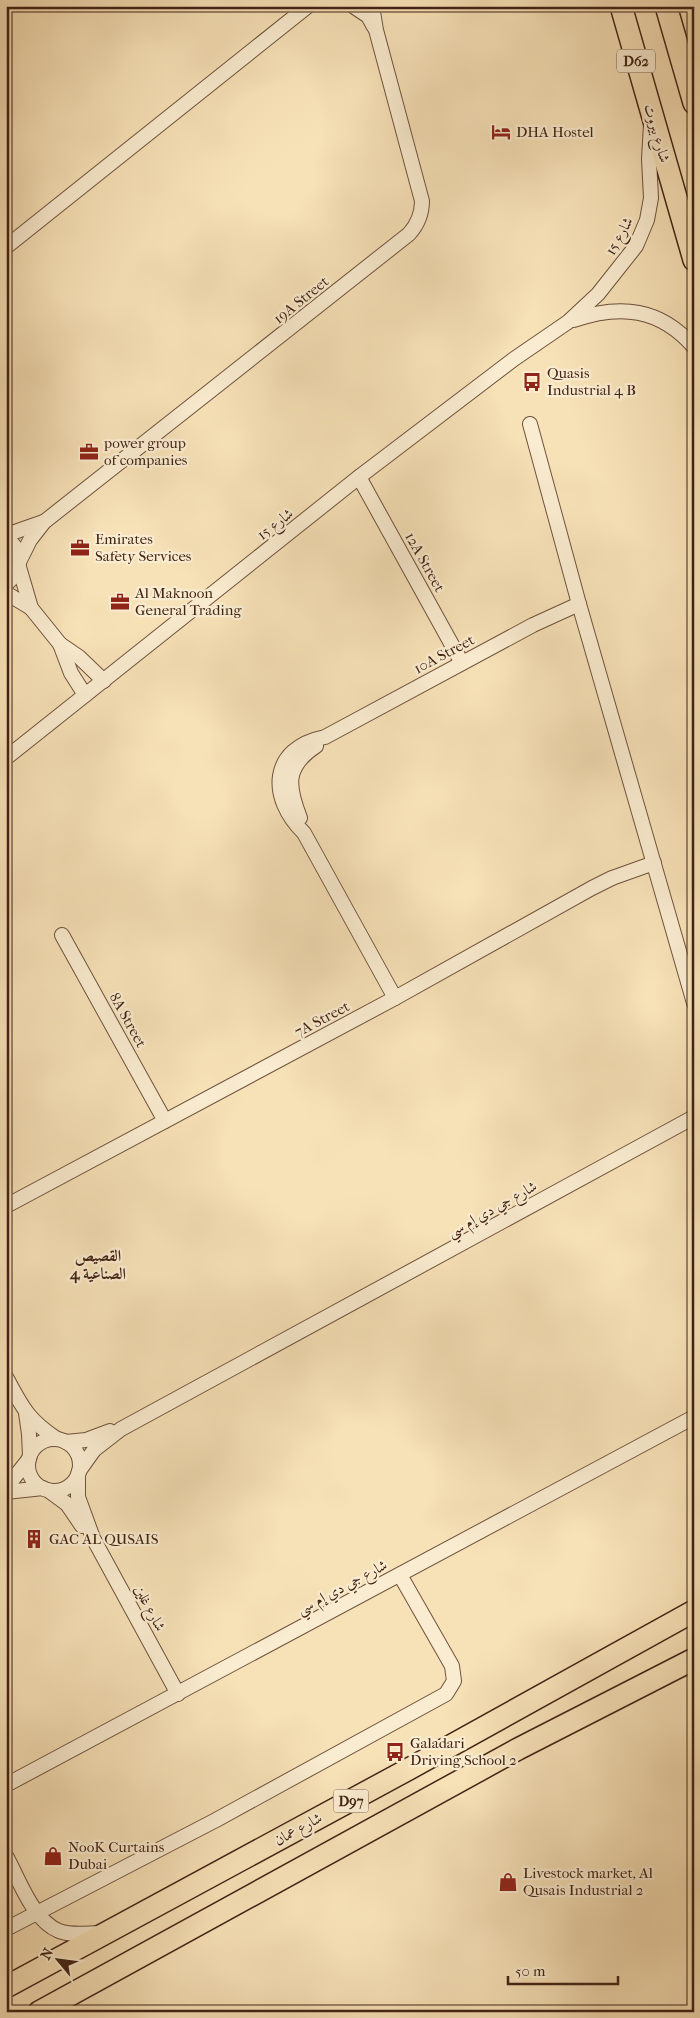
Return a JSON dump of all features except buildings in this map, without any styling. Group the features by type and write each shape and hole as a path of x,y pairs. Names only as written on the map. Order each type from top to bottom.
{"main road":[{"name":"شارع بيروت","path":"621,6 694,260"},
{"path":"666,6 694,103"},
{"name":"شارع عمان","path":"6,1987 407,1770 694,1611"},
{"name":"D97","path":"39,2012 518,1749 694,1659"}],"street":[{"path":"353,6 368,16 376,30"},
{"name":"19A Street","path":"44,522 284,334 414,229 421,216 422,201 376,30 372,6"},
{"path":"6,247 308,8"},
{"path":"681,59 694,82"},
{"name":"شارع 15","path":"6,758 359,477 514,359 568,322 598,294 612,279 636,246 642,234 651,198 649,145 652,116"},
{"name":"شارع 15","path":"568,322 598,312 633,311 660,320 672,327 694,347"},
{"path":"530,424 579,604 694,1003"},
{"name":"12A Street","path":"359,477 462,663"},
{"path":"31,608 16,547 6,537 44,522"},
{"path":"6,584 16,574 30,540 44,522"},
{"path":"6,593 31,608 60,644 71,673 85,695"},
{"name":"10A Street","path":"394,998 304,833 301,819 292,800 292,778 301,758 325,737 540,621 579,604"},
{"path":"60,644 79,656 104,681"},
{"name":"7A Street","path":"6,1206 394,998 592,888 612,878 654,863"},
{"name":"8A Street","path":"62,935 165,1121"},
{"name":"شارع جي دي إم سي","path":"78,1473 94,1450 121,1429 694,1117"},
{"name":"شارع غلين","path":"6,1378 26,1413 40,1428 76,1452 80,1465 78,1497 93,1538 178,1694"},
{"name":"شارع غلين","path":"26,1413 31,1476 38,1486 46,1489 67,1504 93,1538"},
{"name":"شارع جي دي إم سي","path":"6,1785 694,1417"},
{"name":"شارع جي دي إم سي","path":"62,1441 86,1440 112,1430 121,1429"},
{"path":"6,1488 33,1450 44,1441 62,1441"},
{"path":"6,1492 46,1489 55,1491 69,1486 78,1473"},
{"path":"6,1929 216,1820 446,1694 454,1681 452,1666 400,1575"},
{"path":"6,1856 37,1913 45,1922 58,1931 71,1934 107,1933"}],"place":[{"name":"DHA Hostel","path":"501,132"},
{"name":"Quasis Industrial 4 B","path":"532,382"},
{"name":"power group of companies","path":"89,452"},
{"name":"Emirates Safety Services","path":"80,548"},
{"name":"Al Maknoon General Trading","path":"120,602"},
{"name":"GAC AL QUSAIS","path":"34,1539"},
{"name":"Galadari Driving School 2","path":"395,1752"},
{"name":"NooK Curtains Dubai","path":"53,1856"},
{"name":"Livestock market, Al Qusais Industrial 2","path":"508,1882"}],"district":[{"name":"القصيص الصناعية 4","path":"98,1264"}]}
